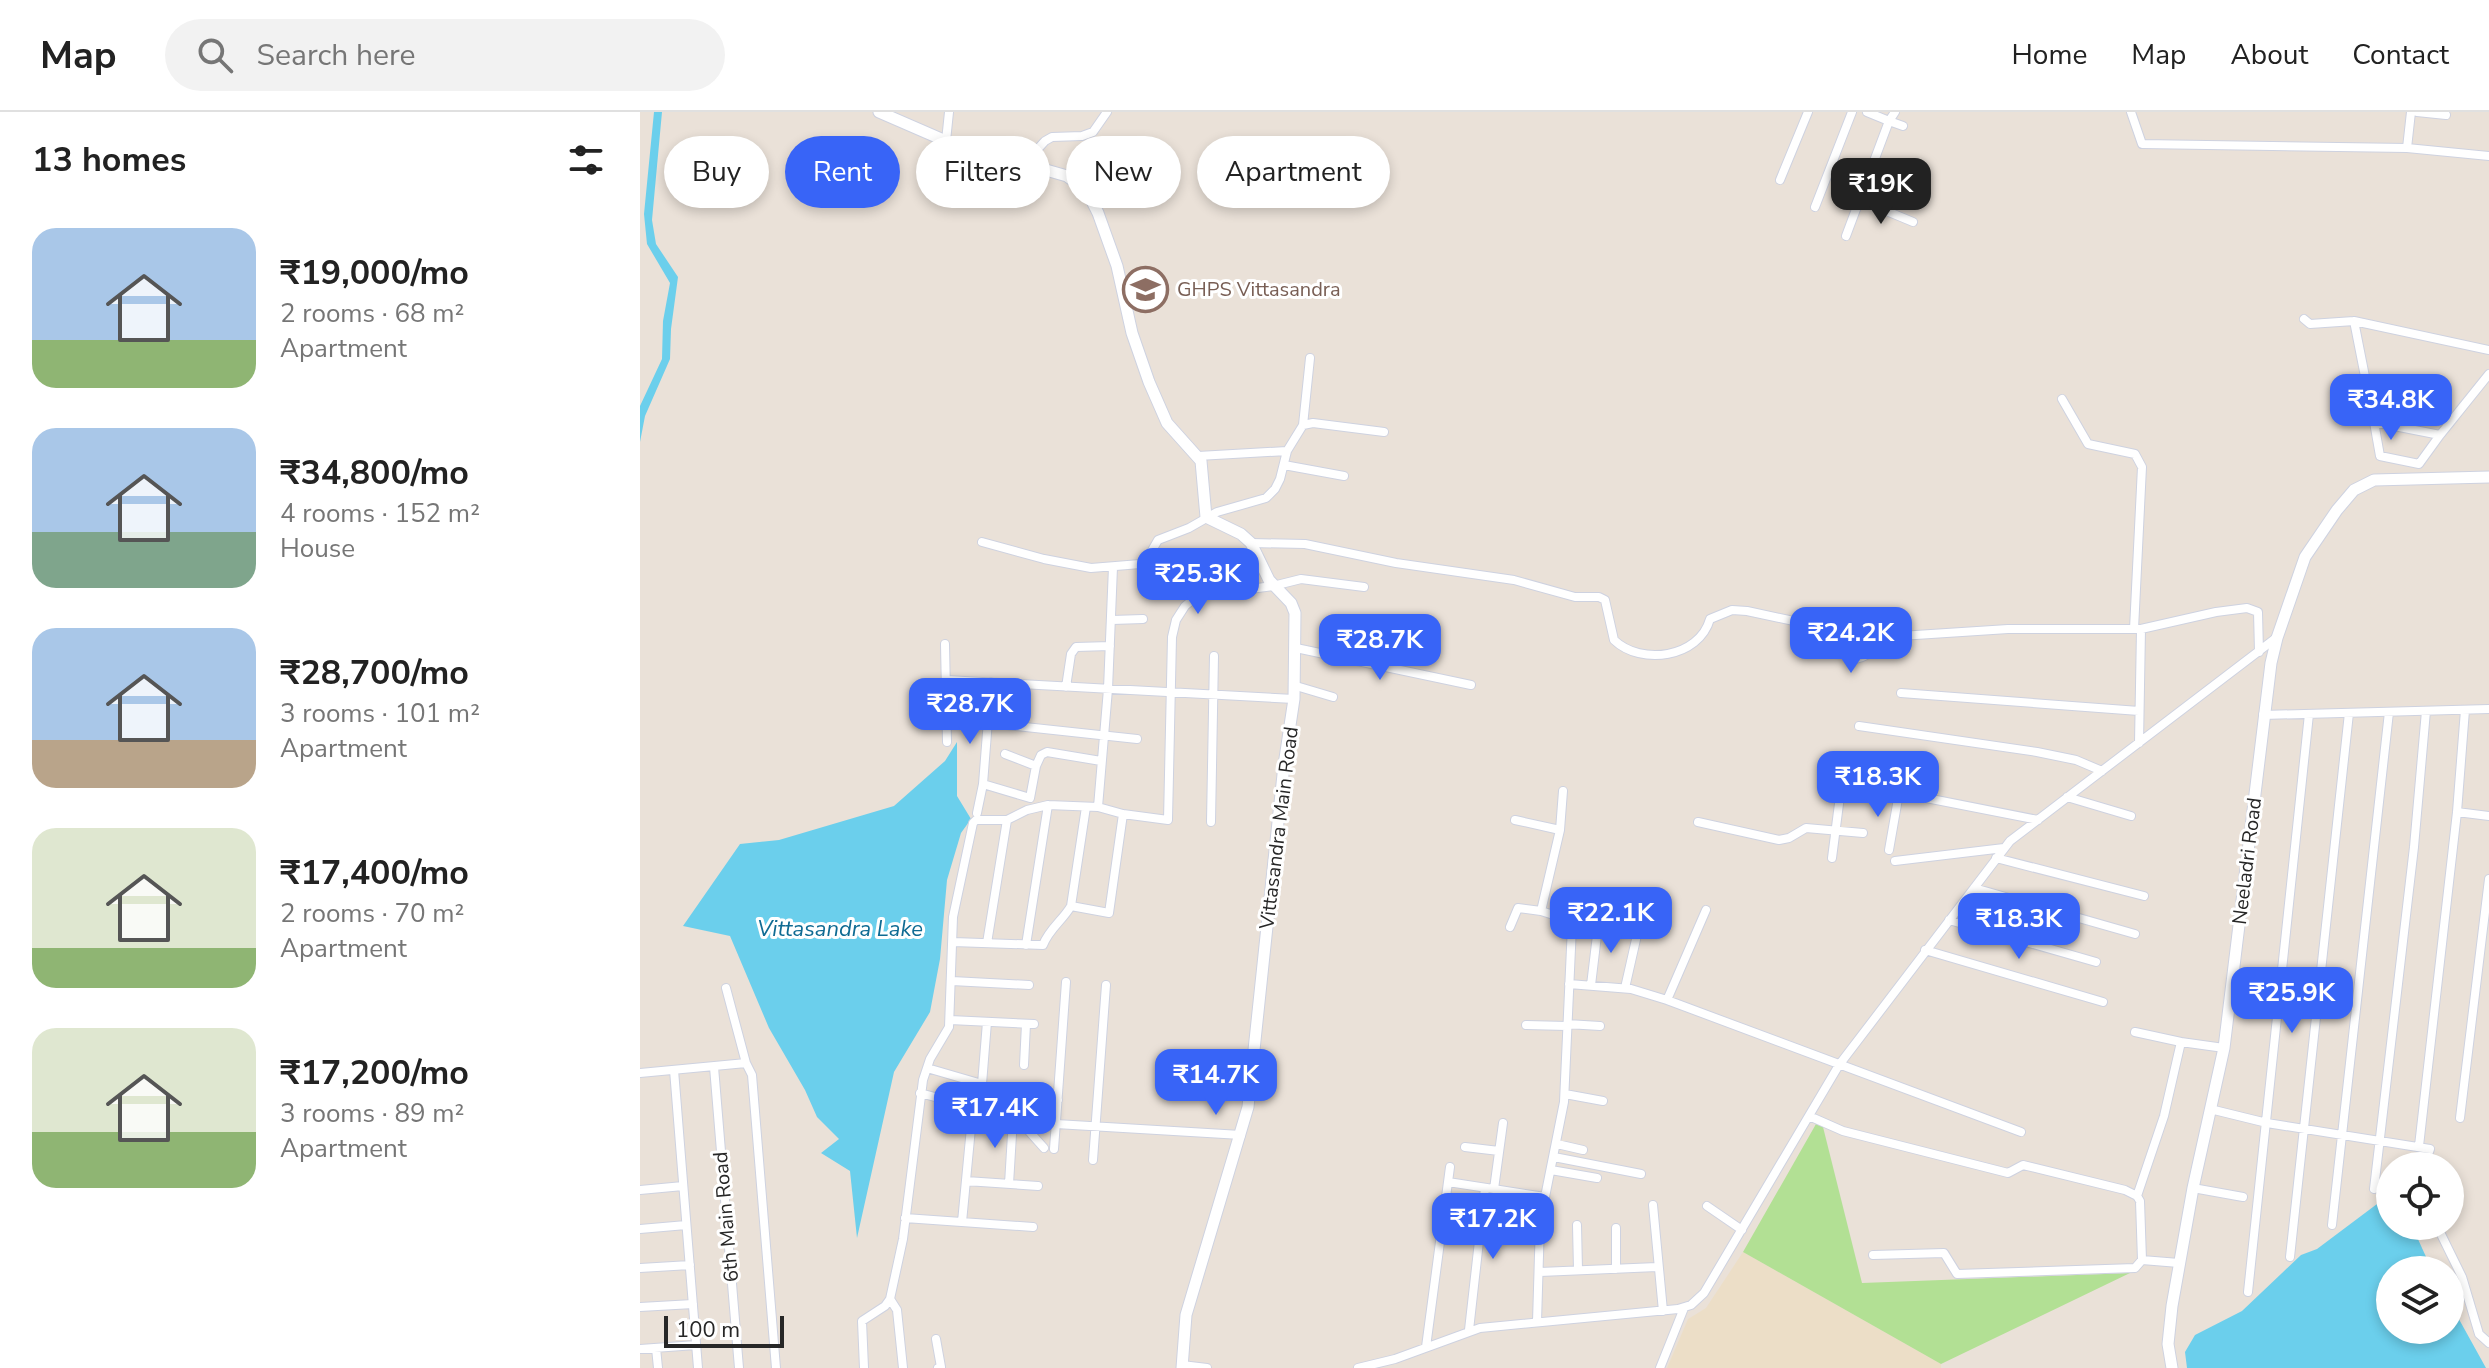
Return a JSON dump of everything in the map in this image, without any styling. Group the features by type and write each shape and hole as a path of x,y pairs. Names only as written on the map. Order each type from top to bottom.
{"street":[{"path":"879,112 934,136"},
{"path":"947,136 949,112"},
{"path":"1050,138 1082,136 1093,132 1107,112"},
{"path":"1780,180 1808,112"},
{"path":"1815,207 1852,112"},
{"path":"1867,112 1903,126"},
{"path":"1846,236 1895,112"},
{"path":"2131,112 2142,144 2407,148 2489,156"},
{"path":"2407,148 2414,112 2446,115"},
{"path":"1872,169 1919,187"},
{"path":"1050,172 1067,176 1087,191 1098,213 1117,266 1132,333 1149,382 1167,423 1198,456 1203,472 1206,517"},
{"path":"1860,200 1913,222"},
{"path":"2304,319 2318,325 2354,321 2489,350"},
{"path":"2354,321 2380,456 2419,464"},
{"path":"982,542 1091,568 1140,564 1147,559 1158,540 1189,528 1206,517 1266,498 1275,489 1287,451 1303,425 1310,358"},
{"path":"2412,478 2412,471 2489,374"},
{"path":"2062,399 2088,444 2135,454 2142,467 2139,743"},
{"path":"2374,422 2440,435"},
{"path":"1303,425 1313,423 1384,432"},
{"path":"1198,456 1287,451"},
{"path":"1284,465 1344,476"},
{"name":"Neeladri Road","path":"2172,1368 2168,1344 2179,1263 2224,1048 2263,715 2277,638 2302,563 2342,503 2358,486 2368,481 2489,477"},
{"path":"1206,517 1241,534 1251,543 1305,544 1396,563 1514,580 1575,597 1599,597 1605,600 1608,607 1614,640 1629,652 1677,653 1700,638 1710,619 1732,610 1885,637 2008,629 2138,629 2247,608 2258,612 2259,652"},
{"name":"Vittasandra Main Road","path":"1182,1366 1186,1315 1241,1135 1249,1098 1284,765 1295,693 1294,608 1273,586 1251,543"},
{"path":"1098,807 1108,689 1113,567"},
{"path":"864,1368 862,1321 885,1306 890,1299 905,1218 920,1093 927,1068 947,1033 950,1020 954,909 973,823 976,820 1007,820 1027,810 1048,805 1098,807 1162,821 1169,818 1172,637 1176,620 1185,606 1197,596 1301,579 1364,587"},
{"path":"1112,620 1143,619"},
{"path":"1838,631 1843,651 1852,659 1860,659 1885,637"},
{"path":"1358,1368 1395,1359 1469,1330 1684,1308 1704,1293 1839,1065 2010,841 2277,638"},
{"path":"945,644 947,742"},
{"path":"1066,687 1072,650 1082,646 1110,646"},
{"path":"1296,648 1471,685"},
{"path":"1211,822 1214,656"},
{"path":"947,680 1212,695 1295,693 1333,697"},
{"path":"977,813 983,784 991,682"},
{"path":"1901,693 2139,711"},
{"path":"2263,715 2489,709"},
{"path":"2419,1146 2457,812 2465,710"},
{"path":"2374,1189 2414,847 2426,711"},
{"path":"2332,1225 2389,712"},
{"path":"2290,1257 2349,713"},
{"path":"2248,1292 2309,714"},
{"path":"988,723 1104,733 1137,739"},
{"path":"1859,726 2037,752 2076,760 2102,771"},
{"path":"983,784 1030,798 1041,755 1047,752 1101,761"},
{"path":"1005,754 1036,766"},
{"path":"1832,858 1840,796 1846,787 1899,793 2038,820"},
{"path":"1541,911 1560,830 1563,791"},
{"path":"1889,850 1899,793"},
{"path":"2067,797 2131,816"},
{"path":"1026,945 1048,805"},
{"path":"953,942 1043,945 1048,932 1071,906 1086,807"},
{"path":"2457,812 2489,816"},
{"path":"1071,906 1109,913 1123,814"},
{"path":"987,943 1007,820"},
{"path":"1515,820 1560,830"},
{"path":"1698,822 1779,840 1806,828 1863,833"},
{"path":"1895,861 2004,848"},
{"path":"1996,858 2144,896"},
{"path":"2460,1118 2489,879"},
{"path":"1974,888 2135,934"},
{"path":"1510,927 1518,908 1566,919 1572,926 1565,1094 1540,1229 1537,1322"},
{"path":"1667,1000 1706,910"},
{"path":"1625,988 1637,935 1645,916"},
{"path":"1949,920 2096,962"},
{"path":"1591,985 1598,927 1637,935"},
{"path":"1925,950 2103,1002"},
{"path":"952,981 1029,985"},
{"path":"920,1093 1019,1120 1049,1148 1056,1124 1066,982"},
{"path":"1569,984 1625,988 1667,1000 2021,1132"},
{"path":"1093,1160 1106,985"},
{"path":"726,988 752,1075 756,1101 776,1368"},
{"path":"950,1020 1030,1024 1024,1065"},
{"path":"927,1068 982,1084 987,1022"},
{"path":"1526,1025 1600,1026"},
{"path":"2135,1032 2224,1048"},
{"path":"1873,1255 1944,1253 1957,1274 2135,1268 2142,1260 2141,1211 2137,1196 2167,1106 2181,1042"},
{"path":"640,1073 746,1063"},
{"name":"6th Main Road","path":"714,1067 739,1368"},
{"path":"674,1070 698,1368"},
{"path":"1565,1094 1603,1101"},
{"path":"1028,1098 1058,1100"},
{"path":"962,1222 973,1107"},
{"path":"2210,1109 2267,1123 2419,1146 2430,1149 2429,1152"},
{"path":"1809,1116 1843,1131 1999,1171 2008,1173 2023,1165 2125,1190 2137,1196"},
{"path":"1009,1184 1013,1118"},
{"path":"1469,1330 1503,1123"},
{"path":"1056,1124 1241,1135"},
{"path":"1557,1144 1583,1150"},
{"path":"1465,1147 1499,1151"},
{"path":"1554,1157 1641,1174"},
{"path":"1426,1347 1450,1167"},
{"path":"1551,1170 1597,1178"},
{"path":"966,1181 1038,1186"},
{"path":"1448,1182 1545,1197"},
{"path":"640,1190 683,1186"},
{"path":"2193,1188 2243,1197"},
{"path":"1653,1205 1663,1311"},
{"path":"1707,1206 1742,1230"},
{"path":"905,1218 1033,1227"},
{"path":"640,1229 686,1225"},
{"path":"1577,1225 1578,1270"},
{"path":"1616,1228 1616,1269"},
{"path":"2444,1240 2462,1277 2479,1334 2489,1343"},
{"path":"2142,1260 2179,1263"},
{"path":"640,1268 690,1265"},
{"path":"1540,1272 1657,1267"},
{"path":"890,1299 897,1310 903,1368"},
{"path":"640,1307 693,1304"},
{"path":"1660,1368 1684,1308"},
{"path":"936,1339 941,1367 938,1368"},
{"path":"640,1349 696,1345"},
{"path":"656,1348 658,1368"},
{"path":"1182,1366 1207,1368"}],"shaded area":[{"path":"1743,1252 1941,1364 1941,1368 1667,1368 1688,1319 1706,1308"}],"green space":[{"path":"1816,1124 1823,1127 1862,1283 2130,1273 1941,1364 1743,1252"}],"water":[{"path":"654,112 662,112 652,220 656,244 678,277 670,359 645,416 640,442 640,406 662,359 663,321 670,283 647,244 644,214"},
{"name":"Vittasandra Lake","path":"957,742 957,796 971,819 961,833 947,880 940,959 930,1012 894,1072 857,1238 850,1171 821,1153 839,1139 817,1117 769,1028 730,936 683,926 740,844 779,840 894,806 945,761"},
{"path":"2376,1205 2376,1240 2418,1240 2426,1256 2376,1256 2376,1344 2464,1344 2464,1328 2486,1368 2187,1368 2185,1352 2195,1335 2242,1311 2301,1255 2317,1249"}],"place":[{"name":"GHPS Vittasandra","path":"1146,289"}]}
